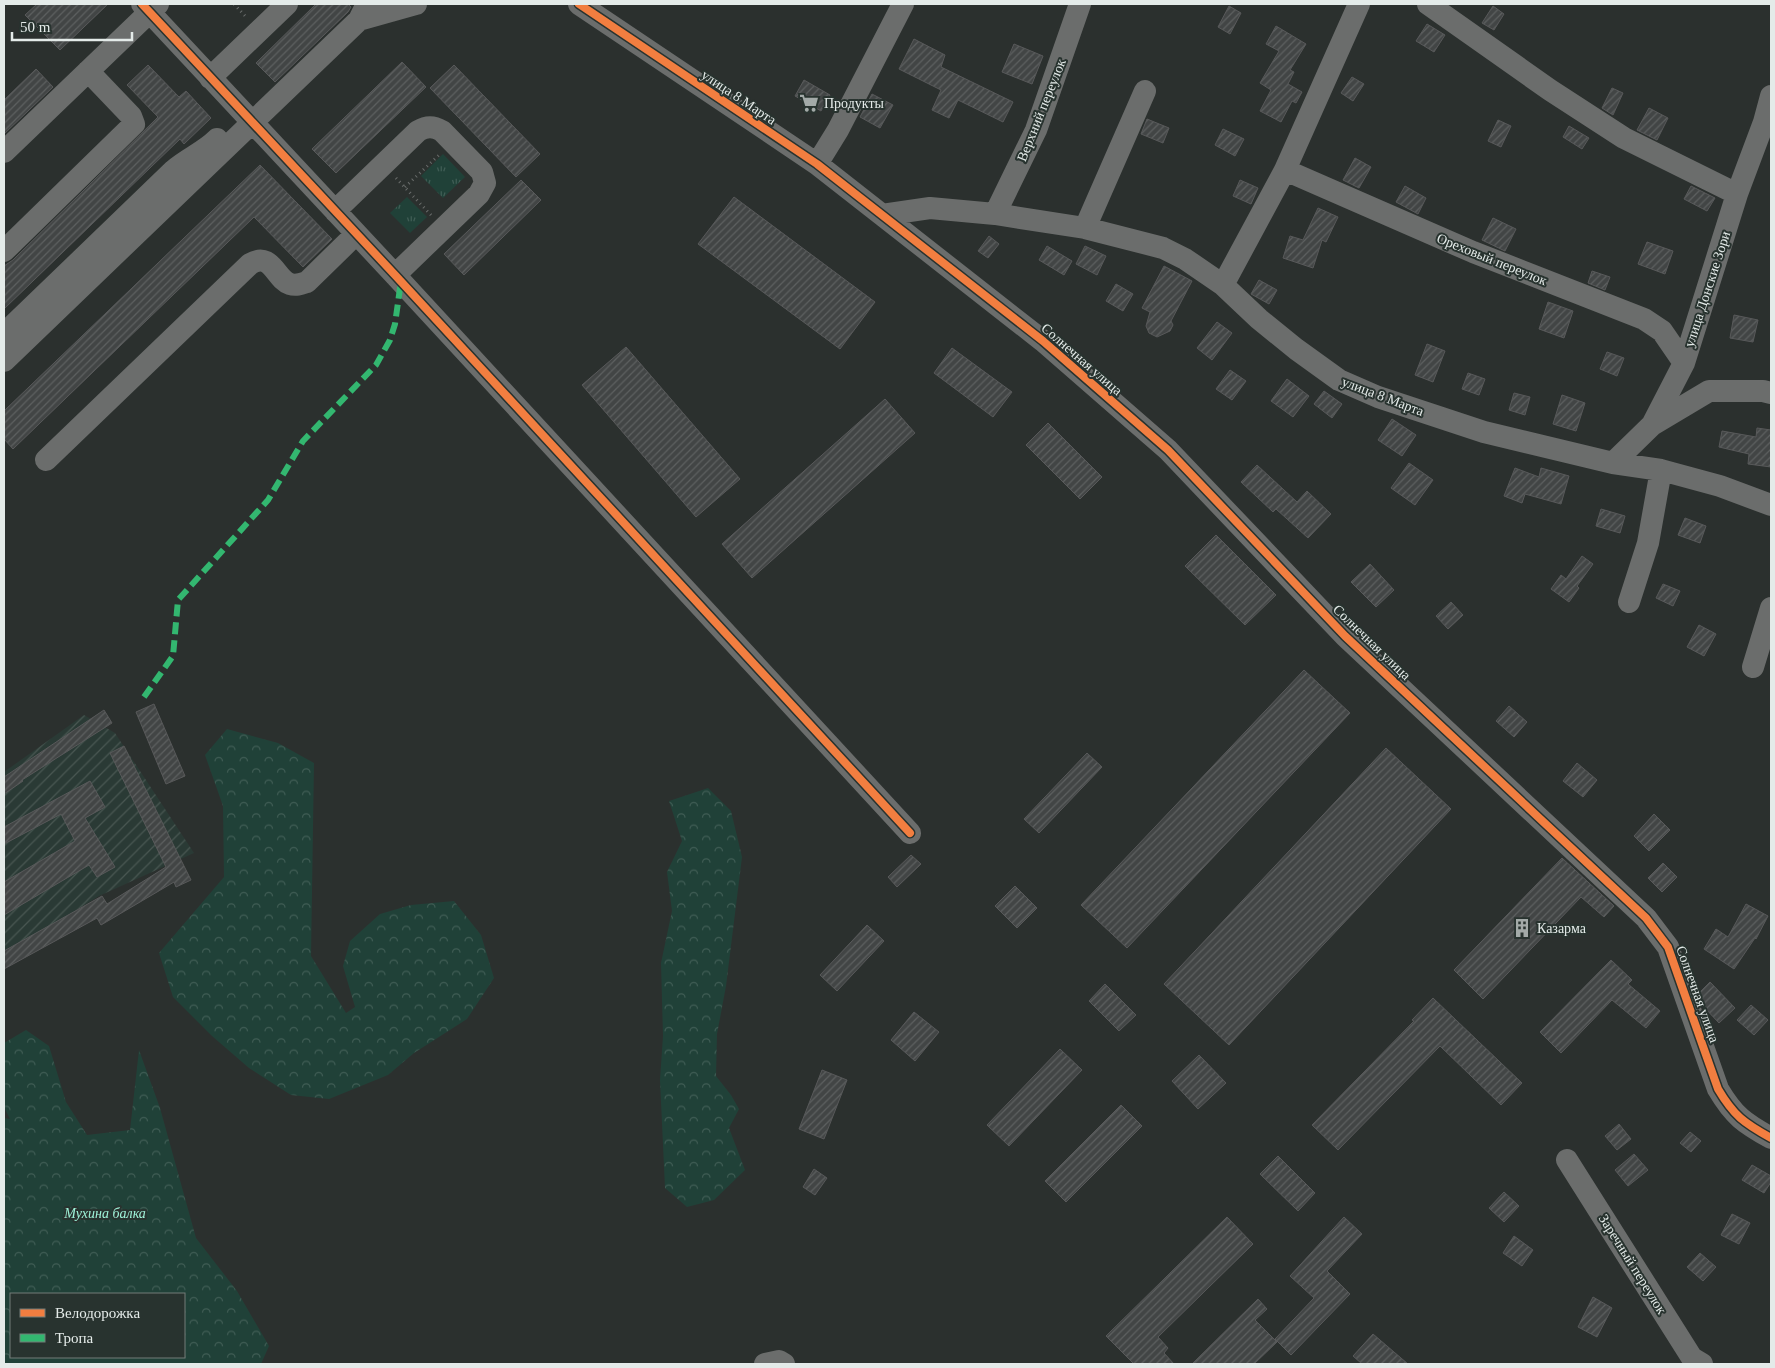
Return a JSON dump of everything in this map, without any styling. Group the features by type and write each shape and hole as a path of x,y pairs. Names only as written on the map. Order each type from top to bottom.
{"street":[{"path":"210,78 287,4"},
{"path":"4,361 247,118 363,12 416,4"},
{"name":"улица 8 Марта","path":"579,4 816,164 882,216 930,208 994,214 1085,228 1164,248 1185,258 1223,286 1296,349 1339,380 1378,397 1484,432 1612,463 1661,470 1720,486 1771,506"},
{"path":"816,164 838,130 903,4"},
{"name":"Верхний переулок","path":"994,214 1036,130 1080,4"},
{"path":"1223,286 1285,170 1359,4"},
{"path":"1428,4 1550,90 1624,138 1737,194"},
{"path":"4,152 88,71 150,7 210,78 395,275 910,833"},
{"path":"4,251 134,124 131,116 88,71"},
{"path":"1085,228 1146,91"},
{"name":"улица Донские Зори","path":"1612,463 1652,426 1684,363 1737,194 1764,122 1771,96"},
{"path":"4,334 174,170 204,151 247,118"},
{"path":"335,211 423,128 438,128 482,172 484,183 479,194 395,275"},
{"name":"Ореховый переулок","path":"1285,170 1473,252 1644,319 1662,331 1684,363"},
{"name":"Солнечная улица","path":"882,216 1043,341 1168,450 1345,636 1646,918 1668,947 1718,1089 1730,1109 1744,1123 1771,1138"},
{"path":"46,460 250,264 258,261 268,263 286,282 298,285 306,282 356,234"},
{"path":"1652,426 1709,391 1763,391 1771,393"},
{"path":"1629,602 1648,543 1661,470"},
{"path":"1753,667 1771,608"},
{"name":"Заречный переулок","path":"1567,1160 1692,1358 1702,1364"},
{"path":"765,1364 779,1361 784,1364"}],"path":[{"path":"405,187 452,141"},
{"path":"383,165 444,228"}],"shaded area":[{"path":"84,715 115,733 194,853 99,896 4,955 4,772"}],"green space":[{"path":"443,154 465,177 443,198 421,176"},
{"path":"407,197 427,217 410,233 390,213"},
{"path":"227,729 278,743 314,763 311,956 346,1013 355,1007 343,966 350,941 380,914 411,905 454,901 481,935 494,978 467,1019 414,1053 388,1075 329,1099 291,1095 249,1068 212,1036 173,997 159,953 224,877 223,806 205,755"},
{"path":"708,788 731,811 742,857 726,986 717,1034 716,1076 739,1109 729,1128 745,1170 714,1200 687,1207 665,1188 660,1080 663,1036 661,963 672,911 667,872 682,841 669,801"},
{"name":"Мухина балка","path":"26,1030 49,1046 66,1102 87,1135 130,1130 139,1050 160,1108 196,1238 237,1291 269,1346 261,1364 4,1364 4,1118 10,1119 4,1107 4,1043"}],"building":[{"path":"37,4 108,4 60,50 25,15"},
{"path":"316,4 348,4 351,7 275,82 256,63"},
{"path":"1229,6 1241,13 1230,34 1218,27"},
{"path":"1493,6 1504,14 1494,30 1482,23"},
{"path":"1427,24 1445,35 1434,52 1416,41"},
{"path":"1276,26 1306,44 1290,70 1294,72 1288,84 1302,92 1296,103 1292,101 1281,122 1260,111 1271,90 1260,83 1279,51 1266,44"},
{"path":"914,39 945,55 941,67 1013,102 1003,122 958,100 949,118 932,110 941,90 899,69"},
{"path":"1014,44 1043,56 1032,84 1002,72"},
{"path":"402,62 426,87 336,173 312,149"},
{"path":"148,65 179,97 186,91 211,118 184,144 180,139 4,309 4,266 13,260 158,117 127,85"},
{"path":"454,65 540,154 516,177 430,88"},
{"path":"36,69 53,87 4,134 4,100"},
{"path":"1352,77 1364,84 1353,101 1341,93"},
{"path":"804,80 830,95 821,111 795,96"},
{"path":"1612,88 1623,93 1613,115 1602,108"},
{"path":"872,94 893,105 880,128 860,117"},
{"path":"1649,108 1668,118 1657,140 1637,130"},
{"path":"1147,119 1169,128 1163,143 1141,134"},
{"path":"1498,120 1511,126 1501,147 1488,141"},
{"path":"1569,126 1589,138 1582,149 1563,137"},
{"path":"1223,129 1244,139 1235,156 1215,145"},
{"path":"1355,158 1371,167 1359,188 1343,180"},
{"path":"260,165 332,239 303,267 254,217 13,449 4,439 4,411"},
{"path":"521,180 541,200 464,275 444,254"},
{"path":"1240,180 1258,188 1251,204 1233,196"},
{"path":"1405,186 1426,198 1418,214 1396,202"},
{"path":"1691,186 1715,198 1707,211 1684,199"},
{"path":"734,197 875,302 840,349 698,244"},
{"path":"1318,208 1338,217 1326,242 1322,240 1313,268 1283,258 1290,236 1303,240"},
{"path":"1493,218 1516,229 1505,251 1482,240"},
{"path":"989,236 999,244 988,258 978,251"},
{"path":"1647,242 1673,251 1665,274 1638,264"},
{"path":"1047,246 1072,261 1064,275 1039,260"},
{"path":"1085,246 1106,256 1097,275 1076,264"},
{"path":"1164,266 1192,281 1171,321 1173,325 1170,331 1157,337 1149,333 1146,326 1150,312 1142,308"},
{"path":"1592,271 1610,277 1605,290 1588,283"},
{"path":"1259,280 1277,290 1269,304 1251,294"},
{"path":"1116,284 1133,294 1123,311 1106,301"},
{"path":"1548,302 1573,311 1564,338 1539,329"},
{"path":"1734,315 1758,320 1753,342 1730,338"},
{"path":"1217,322 1232,333 1212,360 1197,348"},
{"path":"1427,344 1445,351 1433,382 1415,375"},
{"path":"626,347 740,479 696,517 582,385"},
{"path":"952,348 1012,392 993,417 934,373"},
{"path":"1607,352 1624,358 1617,376 1600,369"},
{"path":"1230,370 1246,381 1232,400 1216,389"},
{"path":"1468,373 1485,379 1479,395 1462,389"},
{"path":"1287,379 1309,396 1293,417 1271,401"},
{"path":"1324,391 1342,404 1332,418 1314,404"},
{"path":"1514,393 1530,397 1525,415 1509,410"},
{"path":"1562,395 1585,403 1576,431 1553,424"},
{"path":"885,399 915,433 752,578 722,544"},
{"path":"1392,419 1416,435 1402,456 1378,440"},
{"path":"1048,423 1102,477 1080,499 1026,445"},
{"path":"1757,428 1771,430 1771,467 1748,464 1749,454 1719,447 1722,431 1756,437"},
{"path":"1409,463 1433,480 1415,505 1391,488"},
{"path":"1257,465 1297,502 1307,491 1331,514 1308,538 1276,509 1273,512 1241,482"},
{"path":"1515,468 1539,477 1541,468 1569,476 1561,504 1525,494 1522,503 1504,496"},
{"path":"1601,509 1625,516 1620,533 1596,526"},
{"path":"1685,518 1706,526 1700,543 1678,535"},
{"path":"1216,535 1276,595 1245,625 1185,566"},
{"path":"1582,556 1593,564 1577,586 1579,588 1569,602 1551,589 1561,575 1566,579"},
{"path":"1370,564 1394,590 1376,607 1351,582"},
{"path":"1663,584 1680,591 1673,606 1656,598"},
{"path":"1451,602 1463,615 1448,629 1436,616"},
{"path":"1699,625 1716,634 1704,656 1687,647"},
{"path":"1304,670 1350,713 1127,948 1081,905"},
{"path":"154,704 185,776 166,784 136,712"},
{"path":"1509,706 1527,722 1514,737 1496,721"},
{"path":"104,710 112,723 22,780 4,794 4,777"},
{"path":"124,746 191,880 176,887 174,882 101,925 97,918 4,969 4,951 102,896 107,904 166,867 110,753"},
{"path":"1386,748 1451,809 1229,1045 1164,984"},
{"path":"1087,753 1102,767 1039,833 1024,819"},
{"path":"1577,763 1597,780 1583,797 1563,781"},
{"path":"90,781 105,807 85,818 115,867 97,877 89,865 4,915 4,882 75,841 61,814 4,844 4,827"},
{"path":"1654,814 1670,830 1649,851 1634,836"},
{"path":"911,855 921,864 897,887 888,877"},
{"name":"Казарма","path":"1562,858 1614,906 1604,917 1581,897 1483,999 1454,970"},
{"path":"1663,863 1677,877 1662,892 1648,878"},
{"path":"1015,886 1037,908 1017,928 995,906"},
{"path":"1746,904 1768,916 1756,939 1734,969 1704,949 1716,929 1728,937"},
{"path":"867,925 884,941 837,991 820,975"},
{"path":"1611,960 1632,980 1628,984 1660,1011 1646,1028 1612,1000 1561,1053 1540,1032"},
{"path":"1710,982 1735,1008 1719,1023 1702,1005 1698,994"},
{"path":"1105,984 1136,1015 1119,1031 1089,1001"},
{"path":"1433,998 1522,1083 1501,1105 1440,1046 1338,1150 1312,1125 1414,1021 1412,1020"},
{"path":"1751,1005 1768,1020 1754,1035 1737,1020"},
{"path":"914,1012 939,1032 915,1061 891,1040"},
{"path":"1060,1049 1082,1070 1009,1146 987,1125"},
{"path":"1199,1055 1226,1083 1198,1109 1172,1081"},
{"path":"822,1070 847,1080 824,1139 799,1129"},
{"path":"1121,1105 1142,1126 1066,1202 1045,1181"},
{"path":"1619,1124 1631,1139 1617,1150 1605,1136"},
{"path":"1690,1132 1701,1141 1691,1152 1680,1143"},
{"path":"1634,1154 1648,1170 1628,1186 1615,1170"},
{"path":"1278,1156 1315,1193 1298,1211 1260,1174"},
{"path":"1752,1165 1771,1176 1771,1182 1764,1193 1742,1180"},
{"path":"814,1169 827,1178 815,1195 803,1187"},
{"path":"1504,1192 1519,1206 1504,1222 1489,1208"},
{"path":"1732,1214 1750,1223 1739,1244 1721,1235"},
{"path":"1227,1217 1253,1244 1158,1337 1168,1348 1164,1353 1174,1364 1134,1364 1106,1336"},
{"path":"1344,1217 1362,1234 1327,1271 1350,1294 1291,1355 1275,1339 1314,1298 1290,1276"},
{"path":"1514,1236 1533,1250 1522,1266 1503,1253"},
{"path":"1700,1253 1716,1267 1703,1281 1687,1267"},
{"path":"1593,1297 1612,1308 1597,1337 1578,1327"},
{"path":"1258,1299 1267,1309 1255,1320 1277,1342 1254,1364 1192,1364"},
{"path":"1373,1334 1408,1364 1362,1364 1353,1356"}],"marked path":[{"path":"144,697 173,656 178,600 268,500 303,441 376,365 390,340 395,324 401,281"}],"cycle path":[{"path":"142,4 910,833"},
{"path":"579,4 817,164 1043,341 1168,450 1345,636 1646,918 1668,947 1718,1089 1729,1106 1740,1118 1771,1138"}],"place":[{"name":"Продукты","path":"809,103"},
{"name":"Казарма","path":"1522,928"}]}
